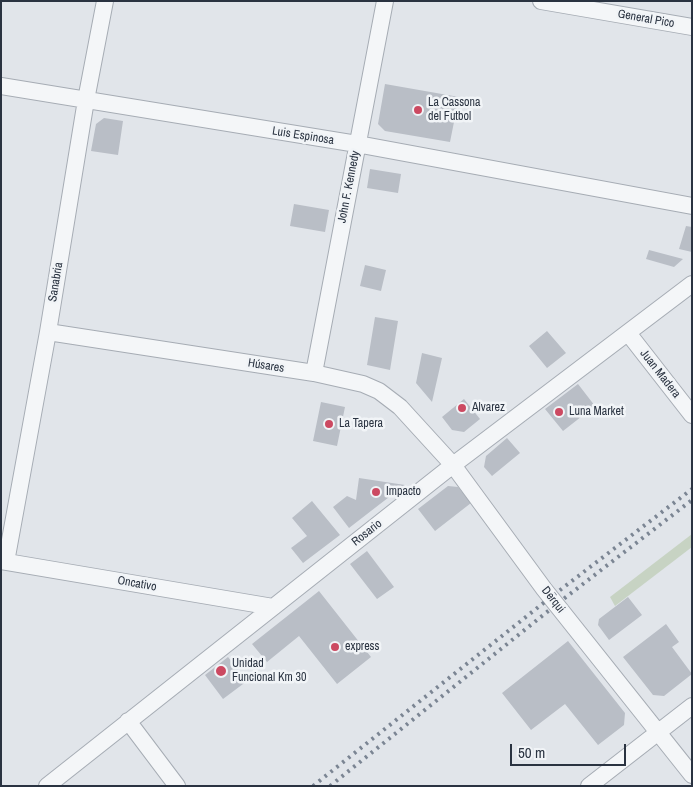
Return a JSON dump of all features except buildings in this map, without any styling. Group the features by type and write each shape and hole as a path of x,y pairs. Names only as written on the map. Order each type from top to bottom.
{"street":[{"name":"Sanabria","path":"4,562 48,332 86,100 105,1"},
{"name":"John F. Kennedy","path":"314,373 385,1"},
{"name":"General Pico","path":"541,1 692,27"},
{"name":"Luis Espinosa","path":"1,86 357,144 692,206"},
{"name":"Rosario","path":"47,786 453,465 692,284"},
{"name":"Húsares","path":"48,332 314,373 363,384 379,391 400,407 453,465"},
{"name":"Juan Madera","path":"628,333 692,414"},
{"name":"Derqui","path":"453,465 544,589 692,775"},
{"name":"Oncativo","path":"4,562 273,607"},
{"path":"589,786 692,706"},
{"path":"128,721 177,786"}],"green space":[{"path":"692,534 692,547 615,606 610,597"}],"railway":[{"path":"313,786 551,597 692,489"},
{"path":"330,786 557,604 692,500"}],"place":[{"name":"La Cassona del Futbol","path":"418,110"},
{"name":"Alvarez","path":"462,408"},
{"name":"Luna Market","path":"559,412"},
{"name":"La Tapera","path":"329,424"},
{"name":"Impacto","path":"376,492"},
{"name":"express","path":"335,647"},
{"name":"Unidad Funcional Km 30","path":"221,671"}]}
